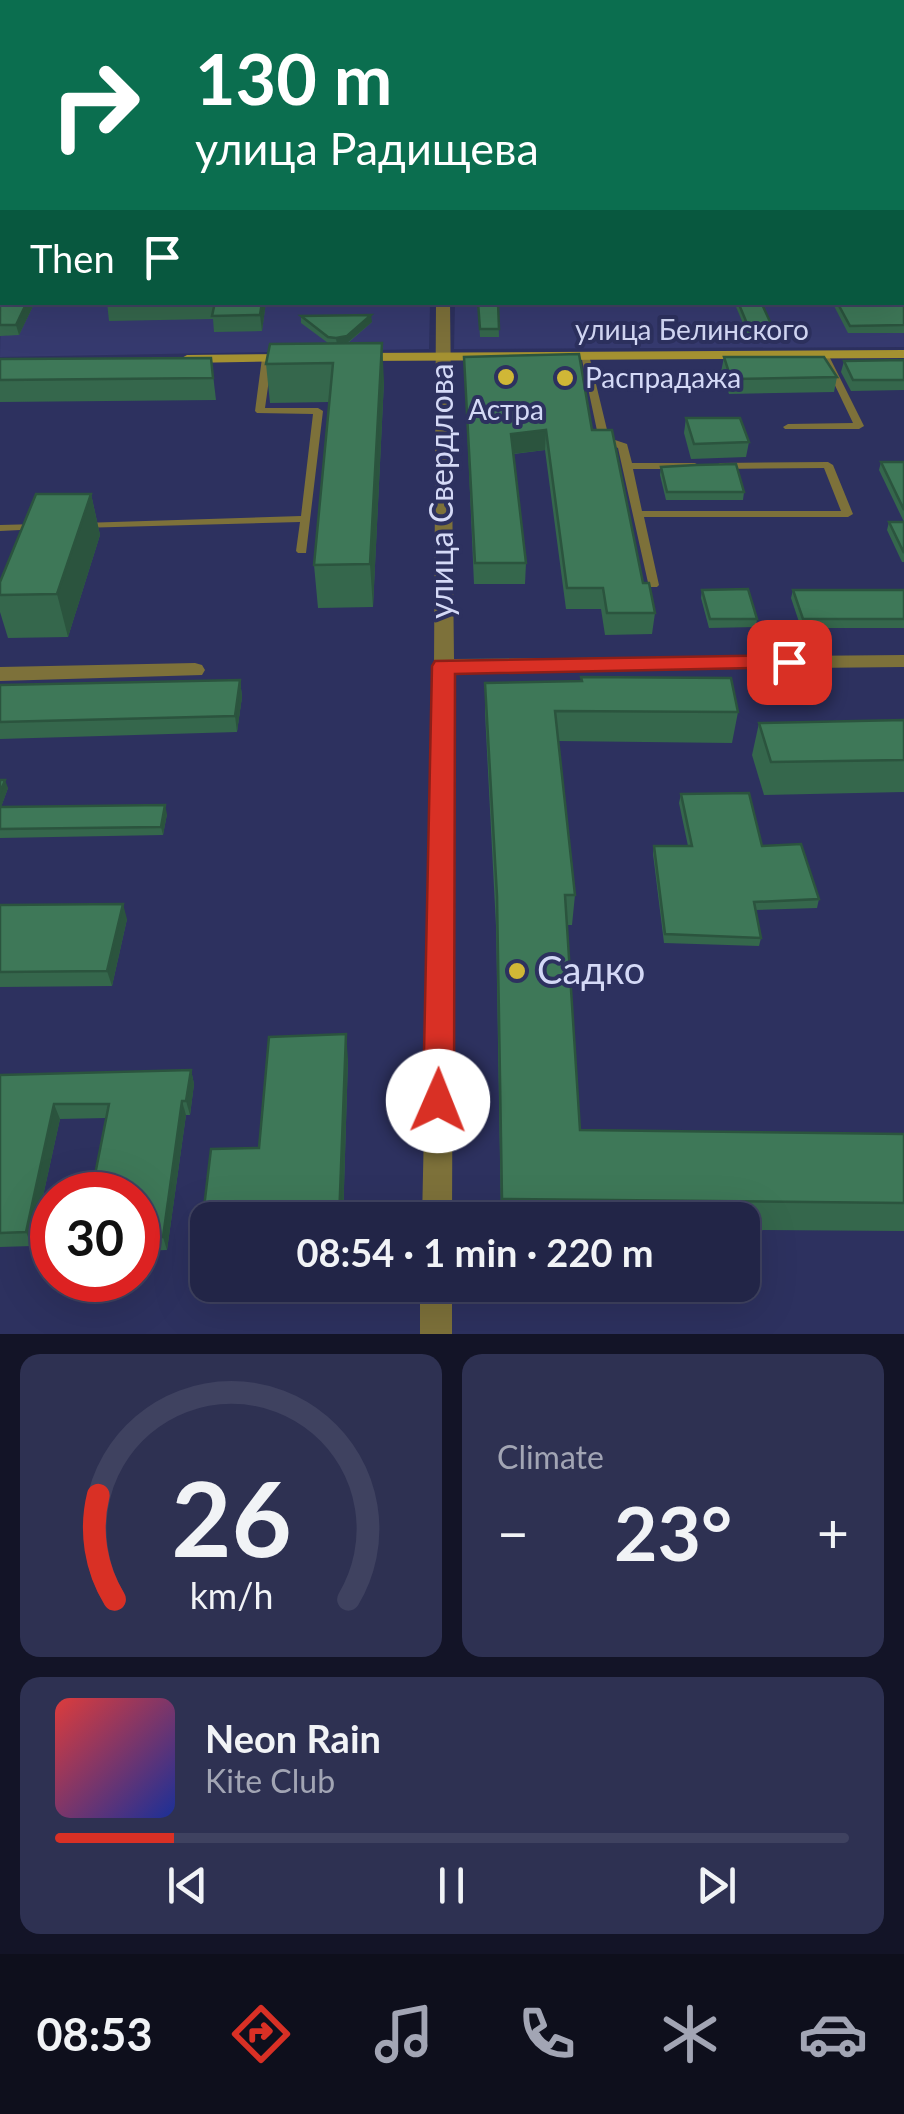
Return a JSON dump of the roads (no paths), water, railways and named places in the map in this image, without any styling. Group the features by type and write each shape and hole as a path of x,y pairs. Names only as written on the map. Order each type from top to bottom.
{"street":[{"name":"улица Свердлова","path":"437,1202 444,666 442,305"},
{"name":"улица Белинского","path":"344,357 904,354"},
{"path":"172,359 306,358"},
{"path":"444,666 904,661"},
{"path":"0,674 194,670"},
{"path":"436,1302 436,1334"}],"lane":[{"path":"788,427 859,426 824,354"},
{"path":"585,355 604,440 623,446 653,585"},
{"path":"267,358 260,412 318,411 302,552"},
{"path":"626,466 828,465 848,514 637,514"},
{"path":"69,526 306,518"},
{"path":"0,528 52,526"}],"place":[{"name":"Астра","path":"506,377"},
{"name":"Распрадажа","path":"565,378"},
{"name":"Садко","path":"517,971"}]}
